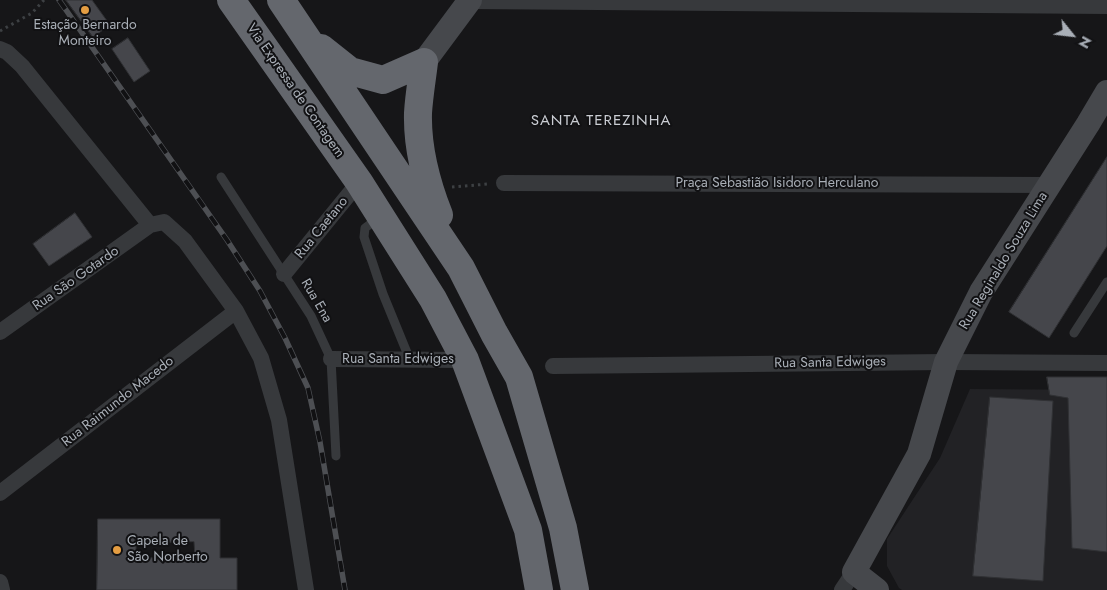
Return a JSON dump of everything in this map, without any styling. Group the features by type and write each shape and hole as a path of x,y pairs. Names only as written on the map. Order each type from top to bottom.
{"highway":[{"name":"Via Expressa de Contagem","path":"231,0 384,219 433,299 465,360 528,530 539,590"},
{"path":"281,0 461,268"},
{"path":"298,28 350,70 383,80 424,62"},
{"path":"424,62 418,113 421,161 428,189 461,268 519,377 563,528 576,590"}],"street":[{"path":"424,62 469,1 1107,6"},
{"path":"0,49 8,52 22,66 150,225 164,222 185,241 236,312 260,358 279,420 306,590"},
{"name":"Rua Reginaldo Souza Lima","path":"877,590 848,581 919,454 946,362 981,292 1107,92"},
{"name":"Rua Caetano","path":"284,274 359,182"},
{"name":"Praça Sebastião Isidoro Herculano","path":"504,183 1049,185"},
{"name":"Rua São Gotardo","path":"0,332 150,225"},
{"name":"Rua Raimundo Macedo","path":"0,493 236,312"},
{"name":"Rua Santa Edwiges","path":"331,359 465,360"},
{"name":"Rua Santa Edwiges","path":"553,366 946,362 1107,363"},
{"path":"0,582 2,590"}],"lane":[{"name":"Rua Ena","path":"221,176 311,316 331,359 336,456"},
{"path":"384,219 373,222 365,228 364,238 383,294 410,360"},
{"path":"1074,333 1107,282"}],"path":[{"path":"0,31 32,13 44,0"},
{"path":"428,189 504,183"}],"shaded area":[{"path":"970,389 1107,390 1107,590 902,590 899,588 887,566 887,539 940,458"}],"building":[{"path":"66,0 92,0 110,25 93,37"},
{"path":"128,38 150,71 134,82 112,49"},
{"path":"1107,157 1107,246 1049,338 1009,312"},
{"path":"75,213 92,237 49,266 33,244"},
{"path":"1047,377 1107,377 1107,552 1072,548 1068,398 1050,395"},
{"path":"990,397 1053,401 1043,581 973,576"},
{"name":"Capela de São Norberto","path":"98,519 220,519 220,558 237,558 237,590 97,590","holes":["194,542 195,557 136,558 136,543"]}],"railway":[{"path":"59,0 227,240 260,291 285,338 308,388 320,442 345,590"}],"place":[{"name":"Estação Bernardo Monteiro","path":"85,10"},
{"name":"Capela de São Norberto","path":"117,550"}],"district":[{"name":"SANTA TEREZINHA","path":"601,121"}]}
